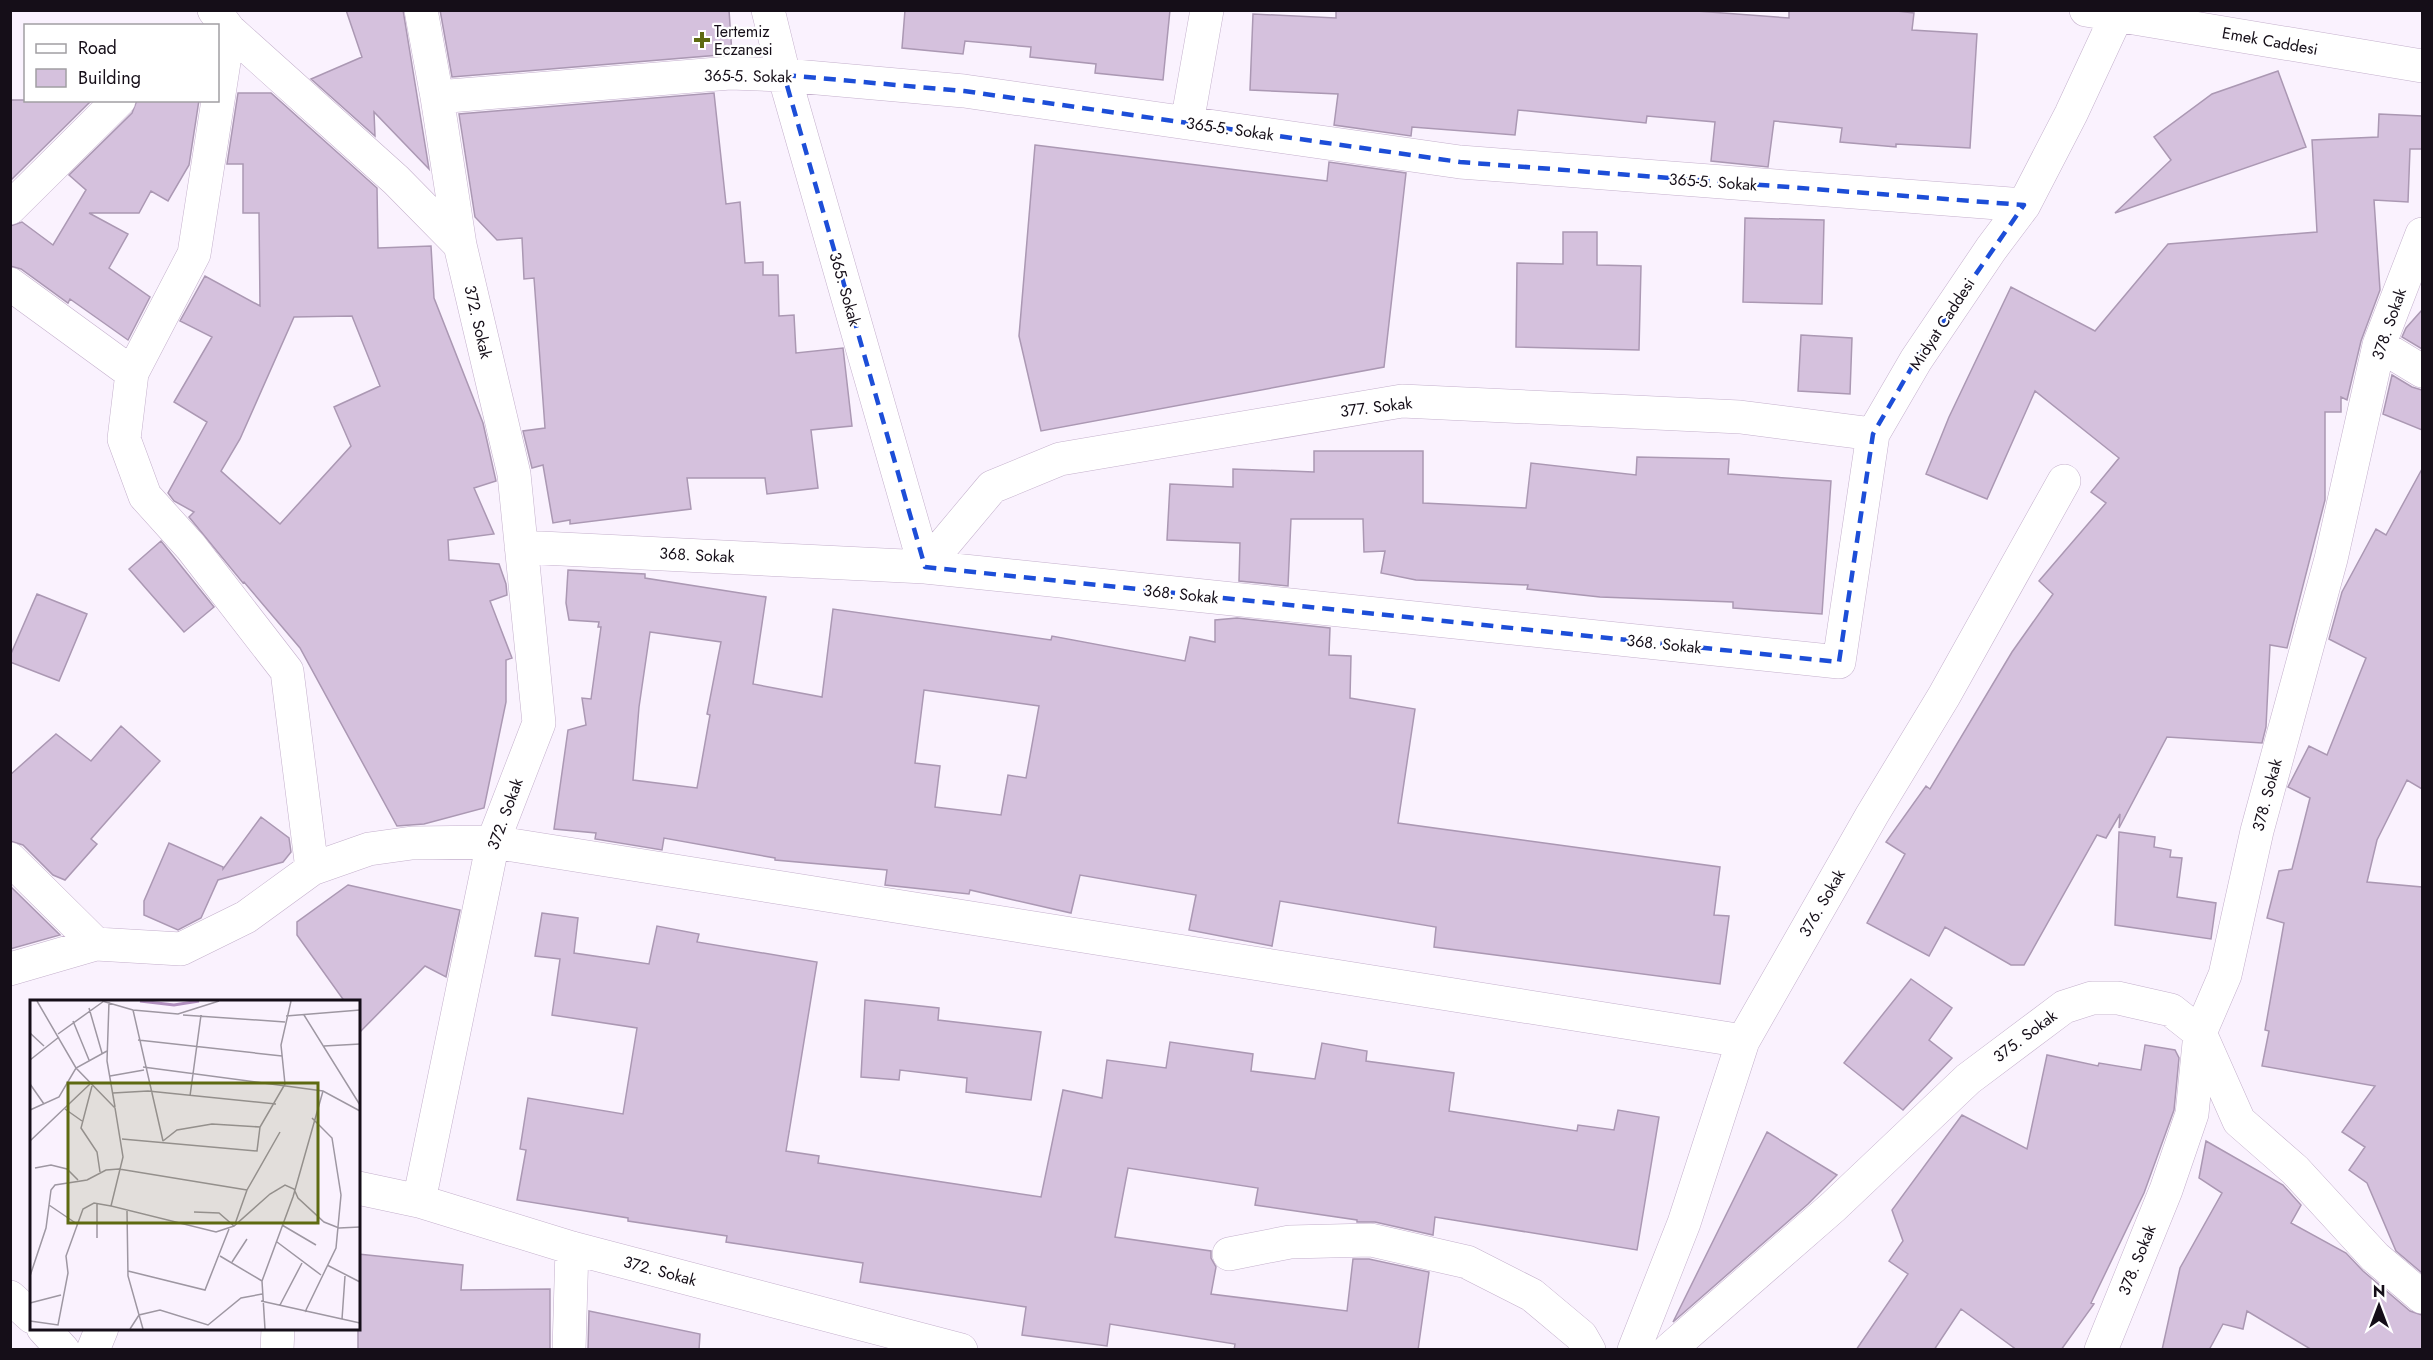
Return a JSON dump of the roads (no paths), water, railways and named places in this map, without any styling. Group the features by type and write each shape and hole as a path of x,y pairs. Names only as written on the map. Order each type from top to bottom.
{"street":[{"name":"372. Sokak","path":"421,10 460,245 514,474 539,723 492,842 419,1201 572,1248 961,1350"},
{"name":"365. Sokak","path":"768,10 784,75 926,567"},
{"path":"1187,123 1207,10"},
{"name":"Emek Caddesi","path":"2107,12 2422,66"},
{"name":"Midyat Caddesi","path":"1839,662 1873,434 1916,360 1991,249 2024,205 2071,114 2107,12"},
{"path":"200,24 218,17 396,180 460,245"},
{"name":"365-5. Sokak","path":"437,97 730,73 784,75 964,91 1460,162 2024,205"},
{"path":"10,208 117,102"},
{"path":"209,102 194,254 132,373 124,439 145,496 191,546 287,671 312,869"},
{"name":"378. Sokak","path":"2101,1350 2166,1190 2192,1114 2200,1033 2225,975 2257,831 2331,559 2379,345 2422,234"},
{"path":"10,284 132,373"},
{"path":"2379,345 2422,371"},
{"name":"377. Sokak","path":"926,567 992,487 1060,459 1402,401 1740,417 1873,434"},
{"name":"376. Sokak","path":"1634,1350 1684,1223 1743,1041 1872,815 1944,696 2064,481"},
{"name":"368. Sokak","path":"521,546 926,567 1839,662"},
{"path":"10,969 96,944 181,949 246,917 312,869 369,849 412,843 492,842 1743,1041"},
{"path":"10,859 96,944"},
{"name":"375. Sokak","path":"1669,1350 1833,1207 1968,1079 2064,1007 2092,998 2118,998 2171,1010 2200,1033 2239,1121 2295,1170 2375,1257 2422,1297"},
{"path":"360,1188 419,1201"},
{"path":"1229,1254 1290,1242 1371,1240 1467,1262 1532,1294 1581,1336 1589,1350"},
{"path":"569,1350 572,1248"},
{"path":"10,1297 30,1315"},
{"path":"44,1330 63,1350"},
{"path":"93,1350 102,1330"},
{"path":"277,1350 278,1330"}],"place":[{"name":"Tertemiz Eczanesi","path":"702,40"}]}
